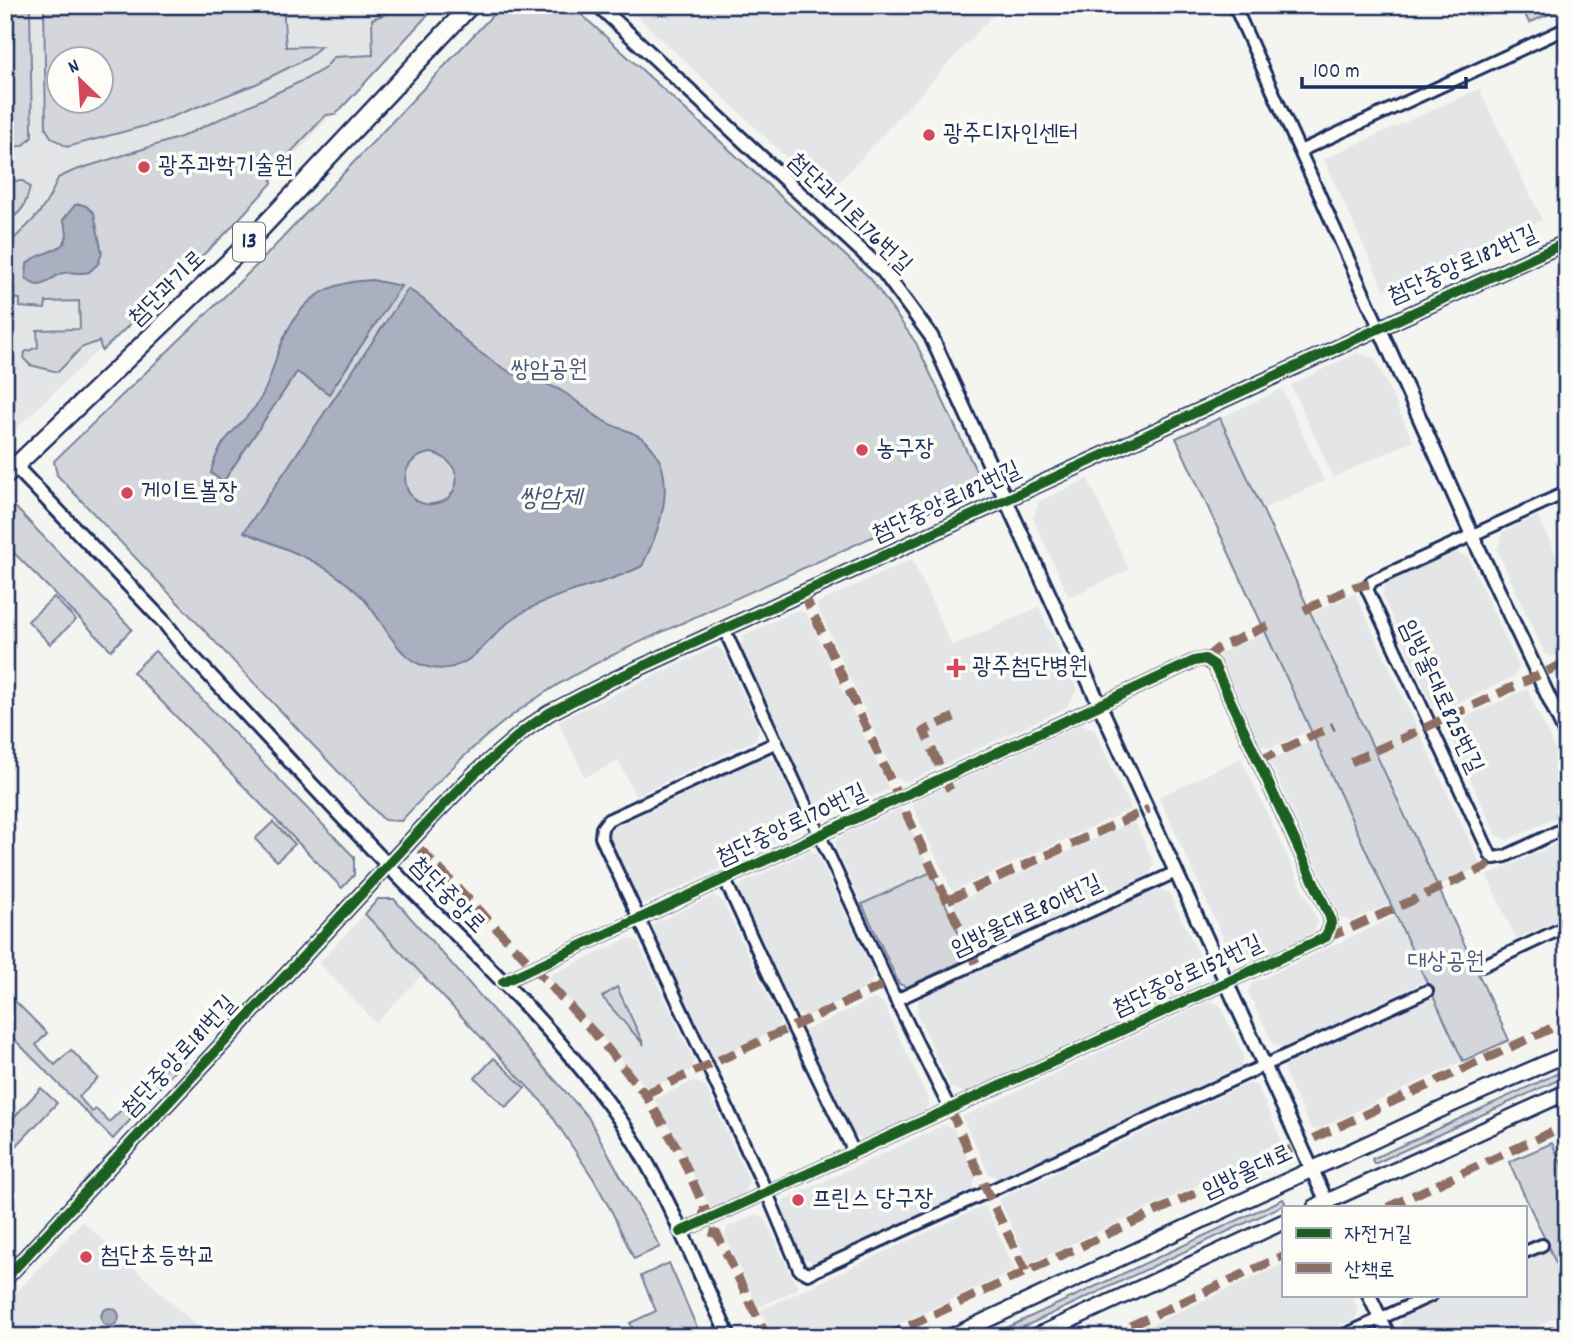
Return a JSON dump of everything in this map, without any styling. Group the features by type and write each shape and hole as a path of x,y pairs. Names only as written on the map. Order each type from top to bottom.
{"main road":[{"name":"첨단과기로","path":"11,471 242,249 471,5"},
{"name":"임방울대로","path":"950,1337 1311,1169 1567,1054"},
{"path":"1323,1206 1567,1092"},
{"path":"1034,1337 1282,1222"}],"street":[{"name":"첨단과기로176번길","path":"598,5 883,271 931,336 1006,500"},
{"path":"1234,5 1472,535 1567,736"},
{"path":"1300,151 1567,28"},
{"name":"첨단중앙로182번길","path":"388,865 473,775 526,729 549,713 724,629 1567,242"},
{"name":"첨단중앙로","path":"11,471 164,622 186,650 388,865 503,982 570,1057 611,1107 649,1166 729,1337"},
{"name":"임방울대로825번길","path":"1567,492 1372,581 1367,589 1490,856 1506,856 1567,827"},
{"path":"1006,500 1228,983 1311,1169 1323,1206"},
{"path":"724,629 896,1000 950,1109"},
{"name":"첨단중앙로152번길","path":"680,1232 1326,937 1331,923 1330,917 1220,677 1210,661 1199,659 1099,705"},
{"name":"첨단중앙로170번길","path":"503,982 1099,705"},
{"path":"777,742 608,820 602,828 601,837 767,1193 799,1269 808,1274 1427,991"},
{"name":"첨단중앙로181번길","path":"5,1279 388,865"},
{"name":"임방울대로801번길","path":"896,1000 1176,872"},
{"path":"725,880 854,1152"},
{"path":"1482,965 1567,926"},
{"path":"1526,1252 1542,1245"},
{"path":"1369,1296 1389,1337"},
{"path":"1340,1337 1430,1296"}],"shaded area":[{"name":"광주과학기술원","path":"5,5 433,5 222,233 5,439"},
{"path":"625,5 1002,5 827,195"},
{"path":"1479,89 1542,220 1384,290 1324,159"},
{"path":"1358,353 1375,359 1413,441 1333,477 1291,385"},
{"path":"1282,389 1324,481 1263,509 1220,418"},
{"path":"1088,479 1129,570 1069,597 1033,518 1039,501"},
{"path":"1538,516 1567,578 1567,650 1553,656 1545,654 1497,550 1503,532"},
{"path":"1455,552 1468,557 1519,667 1515,676 1445,709 1432,705 1382,595 1386,584"},
{"name":"광주첨단병원","path":"912,559 952,646 1039,607 1077,689 1067,707 907,782 896,778 816,604"},
{"path":"1355,593 1481,866 1438,886 1312,613"},
{"path":"797,610 806,613 889,789 830,816 818,812 740,646 744,635"},
{"path":"1266,632 1311,730 1270,748 1261,745 1219,654"},
{"path":"715,647 722,649 759,729 755,740 635,796 619,761 585,777 558,721"},
{"path":"1567,666 1567,700 1556,677 1559,669"},
{"path":"1527,689 1567,776 1567,813 1508,840 1496,835 1446,726"},
{"path":"1081,724 1094,729 1131,809 952,891 913,807 916,801"},
{"path":"1315,740 1390,904 1351,921 1341,918 1270,761"},
{"path":"764,757 774,760 803,821 799,831 647,903 638,900 609,837 612,828"},
{"path":"1241,758 1318,921 1313,933 1246,964 1233,959 1159,797"},
{"path":"901,808 931,872 862,904 835,846 837,838"},
{"path":"1132,822 1136,824 1154,863 1150,874 976,954 953,904"},
{"path":"1567,839 1567,916 1516,939 1487,876"},
{"path":"810,851 817,854 874,974 869,987 806,1017 796,1013 738,891 741,884"},
{"path":"1157,888 1169,893 1205,968 1199,984 966,1093 951,1088 916,1012 920,997"},
{"path":"713,896 722,900 780,1022 777,1030 718,1058 709,1055 651,932 653,924"},
{"path":"365,914 422,975 376,1023 319,963"},
{"path":"1396,916 1426,981 1283,1048 1273,1044 1248,992 1251,984"},
{"path":"629,938 638,942 694,1061 692,1069 648,1089 550,979 551,975"},
{"path":"1433,997 1463,1061 1316,1130 1310,1127 1284,1071 1286,1065"},
{"path":"873,999 883,1002 929,1101 925,1112 865,1140 853,1135 804,1031"},
{"path":"1210,1001 1220,1005 1244,1056 1240,1067 1000,1179 989,1174 962,1117"},
{"path":"693,1081 705,1086 749,1180 744,1194 711,1209 655,1099"},
{"path":"1249,1083 1257,1086 1281,1139 1278,1147 1029,1264 999,1199"},
{"path":"944,1125 953,1128 976,1177 970,1193 818,1263 803,1258 781,1209 784,1200"},
{"path":"985,1205 1015,1270 871,1337 773,1337 761,1310"},
{"path":"756,1214 764,1217 798,1289 758,1307 725,1236 728,1227"},
{"name":"첨단초등학교","path":"82,1221 209,1337 5,1337 5,1305"},
{"path":"1550,1250 1567,1287 1567,1312 1513,1337 1405,1337 1400,1325 1402,1317 1449,1296 1526,1296 1526,1261"},
{"path":"1282,1264 1282,1296 1351,1296 1358,1310 1355,1319 1316,1337 1124,1337"}],"green space":[{"path":"5,5 30,5 32,137 23,146 5,147"},
{"path":"44,5 283,5 286,47 321,46 308,58 256,84 156,123 67,147 51,137 46,129"},
{"path":"410,5 437,5 336,114 326,115 271,173 272,183 225,234 102,351 99,341 81,348 58,372 30,365 24,359 25,352 38,347 37,330 80,329 79,301 46,302 45,309 20,307 20,299 7,298 6,246 37,216 58,178 181,137 304,80 325,68 334,57 373,55 372,19"},
{"name":"쌍암공원","path":"502,5 571,5 870,278 916,343 977,473 974,488 968,493 638,643 568,678 491,732 401,821 384,820 57,475 54,461 258,264"},
{"path":"1521,5 1567,5 1567,6 1529,23"},
{"path":"5,181 23,181 30,187 22,208 16,216 5,221"},
{"name":"대상공원","path":"1220,418 1509,1040 1463,1061 1176,438"},
{"path":"8,508 16,508 132,629 111,650 7,546 5,547 5,511"},
{"path":"54,597 76,620 50,644 28,621"},
{"path":"155,651 354,857 354,875 342,888 133,672"},
{"path":"273,822 295,844 277,861 255,839"},
{"path":"931,872 967,951 963,961 907,987 899,984 862,904"},
{"path":"378,899 394,899 588,1117 660,1247 634,1259 593,1178 544,1104 365,914"},
{"path":"617,987 644,1045 602,997"},
{"path":"5,991 47,1033 36,1045 55,1065 71,1050 98,1078 79,1097 92,1112 96,1109 109,1122 182,1051 188,1056 113,1139 5,1030"},
{"path":"494,1058 525,1088 506,1107 475,1078"},
{"path":"1567,1069 1567,1076 1374,1164 1372,1159"},
{"path":"41,1088 57,1103 5,1158 5,1127"},
{"path":"1552,1143 1567,1175 1567,1287 1509,1162"},
{"path":"1283,1199 1286,1204 1002,1337 987,1337"},
{"path":"669,1263 701,1337 637,1337 630,1323 656,1311 641,1276"}],"water":[{"path":"5,7 10,126 5,126"},
{"path":"80,204 94,213 102,253 98,264 89,272 63,273 43,284 35,285 26,278 27,264 62,245 67,231 63,220 75,205"},
{"path":"372,280 401,286 329,394 297,372 223,482 211,473 223,444 262,395 283,340 299,312 322,292 336,286"},
{"name":"쌍암제","path":"408,289 430,305 477,351 510,372 559,389 604,421 643,438 657,455 663,470 664,503 655,536 642,566 544,601 514,618 468,660 446,668 432,668 409,658 399,649 360,595 333,573 291,551 244,532","holes":["432,453 452,466 456,483 453,492 445,500 425,504 409,493 406,473 410,464 419,457"]},
{"path":"110,1308 116,1311 119,1317 116,1323 110,1326 104,1323 101,1317 104,1311"}],"marked path":[{"path":"1304,610 1354,587 1369,584"},
{"path":"803,592 976,963"},
{"path":"1205,659 1218,648 1269,625"},
{"path":"1351,762 1567,662"},
{"path":"950,790 924,731 954,717"},
{"path":"1258,761 1334,726"},
{"path":"948,900 1149,809"},
{"path":"420,849 596,1035 645,1094 679,1151 705,1209 703,1216"},
{"path":"1326,937 1486,867 1494,858"},
{"path":"645,1094 888,983"},
{"path":"1314,1138 1567,1021"},
{"path":"950,1109 1026,1271"},
{"path":"1390,1206 1567,1125"},
{"path":"885,1337 1291,1149"},
{"path":"710,1232 717,1234 767,1337"},
{"path":"1106,1337 1282,1256"},
{"path":"1539,1337 1567,1323"}],"cycle path":[{"path":"5,1279 437,812 473,775 526,729 549,713 613,680 1567,242"},
{"path":"503,982 1194,661 1205,659 1214,665 1330,917 1331,923 1326,937 680,1232"}],"place":[{"name":"광주디자인센터","path":"929,135"},
{"name":"광주과학기술원","path":"144,167"},
{"name":"농구장","path":"862,450"},
{"name":"게이트볼장","path":"127,493"},
{"name":"광주첨단병원","path":"956,668"},
{"name":"프린스 당구장","path":"798,1200"},
{"name":"첨단초등학교","path":"86,1257"}]}
